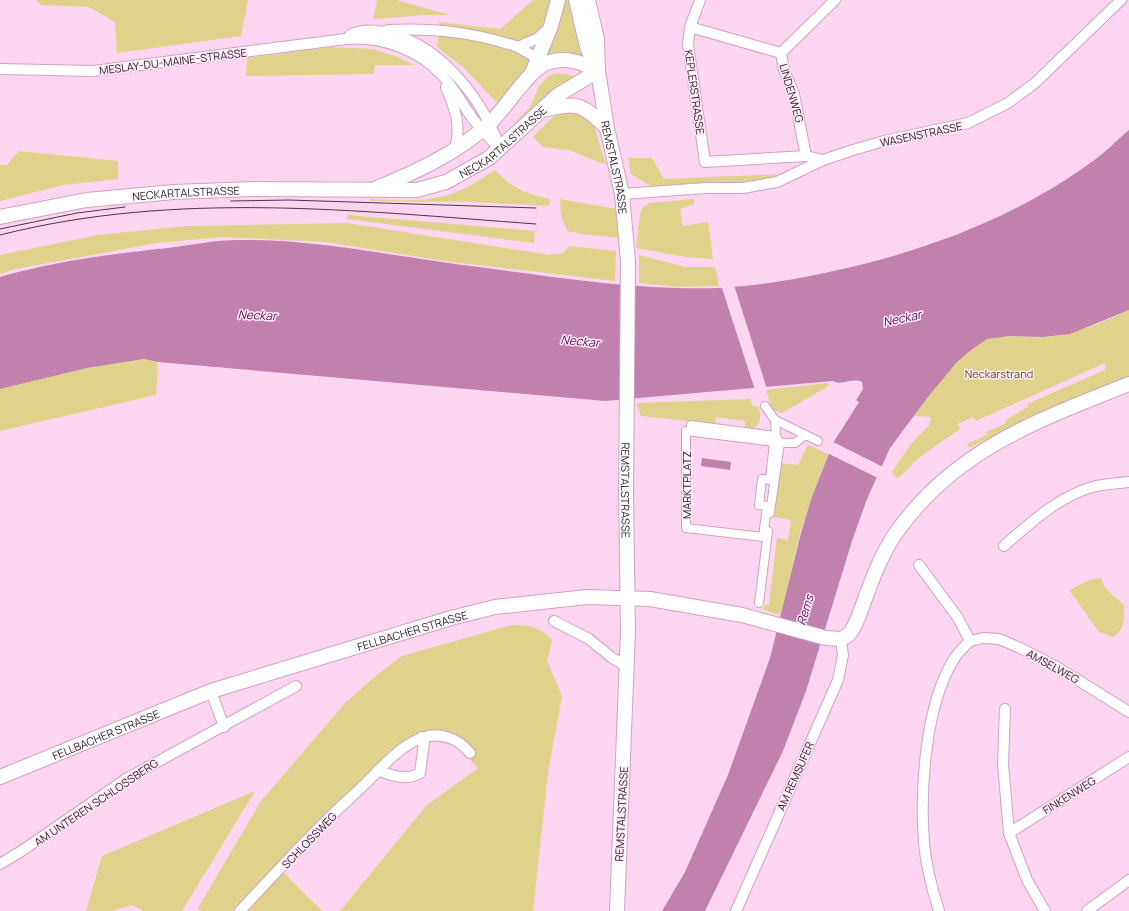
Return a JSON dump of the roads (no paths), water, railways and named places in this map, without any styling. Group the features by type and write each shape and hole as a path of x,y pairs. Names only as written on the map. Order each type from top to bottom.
{"main road":[{"path":"558,0 542,61 574,61 598,72"},
{"name":"REMSTALSTRASSE","path":"576,0 586,47 598,72"},
{"name":"REMSTALSTRASSE","path":"588,0 597,40 598,72 607,128 622,194 628,262 628,418 626,492 628,597 627,667 617,911"},
{"name":"NECKARTALSTRASSE","path":"373,189 424,167 455,150 486,126 542,61"},
{"name":"NECKARTALSTRASSE","path":"0,217 87,200 130,194 214,190 373,189 401,191 430,186 465,172 500,149 558,95 598,72"},
{"path":"541,111 563,105 584,107 607,128"},
{"path":"837,639 845,638 852,630 882,558 895,535 923,499 943,480 974,456 1008,435 1129,384"},
{"name":"FELLBACHER STRASSE","path":"0,777 211,691 401,632 495,607 547,600 587,597 628,597 678,602 742,615 837,639"}],"street":[{"name":"KEPLERSTRASSE","path":"700,0 690,27 688,45 705,162 806,156"},
{"path":"690,27 781,53 835,0"},
{"name":"WASENSTRASSE","path":"622,194 706,188 743,188 777,182 823,160 884,141 968,123 1008,103 1035,83 1121,0"},
{"path":"518,47 538,38 551,26"},
{"name":"MESLAY-DU-MAINE-STRASSE","path":"346,39 352,34 360,31 436,29 490,38 518,47 542,61"},
{"name":"MESLAY-DU-MAINE-STRASSE","path":"376,31 407,39 434,56 461,80 500,149"},
{"name":"MESLAY-DU-MAINE-STRASSE","path":"0,69 93,71 346,39 356,38 381,40 403,48 421,57 441,74 486,126"},
{"name":"LINDENWEG","path":"781,53 784,70 794,94 806,156"},
{"name":"MESLAY-DU-MAINE-STRASSE","path":"441,74 458,120 459,132 455,150"},
{"path":"806,156 823,160"},
{"path":"765,406 775,420 778,440 766,526"},
{"path":"775,420 818,441"},
{"path":"759,603 767,506 759,505 762,479 770,480 774,442 690,431 691,425 795,442 806,435"},
{"name":"MARKTPLATZ","path":"690,431 686,430 686,528 762,537 766,526"},
{"path":"1004,546 1032,521 1078,493 1095,486 1129,482"},
{"path":"919,565 958,618 970,641 954,659 942,685 935,704 926,754 924,843 932,889 939,911"},
{"path":"554,621 589,639 611,657 627,667"},
{"name":"AMSELWEG","path":"970,641 983,638 999,639 1057,667 1129,712"},
{"name":"AM REMSUFER","path":"736,911 838,680 843,655 837,639"},
{"path":"211,691 224,727 296,686"},
{"path":"1005,709 1003,764 1009,833 1027,880 1046,911"},
{"name":"AM UNTEREN SCHLOSSBERG","path":"0,864 23,850 126,779 163,758 224,727"},
{"name":"SCHLOSSWEG","path":"240,911 327,819 386,761 422,738 442,736 462,743 470,753"},
{"path":"378,770 403,777 413,778 420,773 424,742 422,738"},
{"name":"FINKENWEG","path":"1009,833 1129,757"},
{"path":"1086,911 1129,880"}],"water":[{"path":"1129,130 1129,310 1070,334 1043,337 1009,336 987,339 956,363 928,397 890,448 867,499 852,541 806,691 783,751 705,911 662,911 685,872 728,775 770,658 801,533 812,497 833,443 859,402 856,400 863,389 862,382 855,380 840,383 833,381 605,401 158,362 144,359 87,368 0,389 0,277 21,271 62,262 212,242 229,240 266,240 347,248 566,279 621,285 677,288 715,288 754,285 810,276 864,264 934,243 967,230 1032,200 1063,181 1098,157"},
{"path":"702,458 731,462 730,470 701,466"}],"tram line":[{"path":"231,201 289,200 536,208"},
{"path":"0,229 77,213 125,207"},
{"path":"0,235 67,221 133,212 200,208 334,210 536,224"}],"water label":[{"name":"Neckar","path":"257,315"},
{"name":"Neckar","path":"902,318"},
{"name":"Neckar","path":"580,341"},
{"name":"Rems","path":"805,610"}],"park label":[{"name":"Neckarstrand","path":"999,373"}]}
